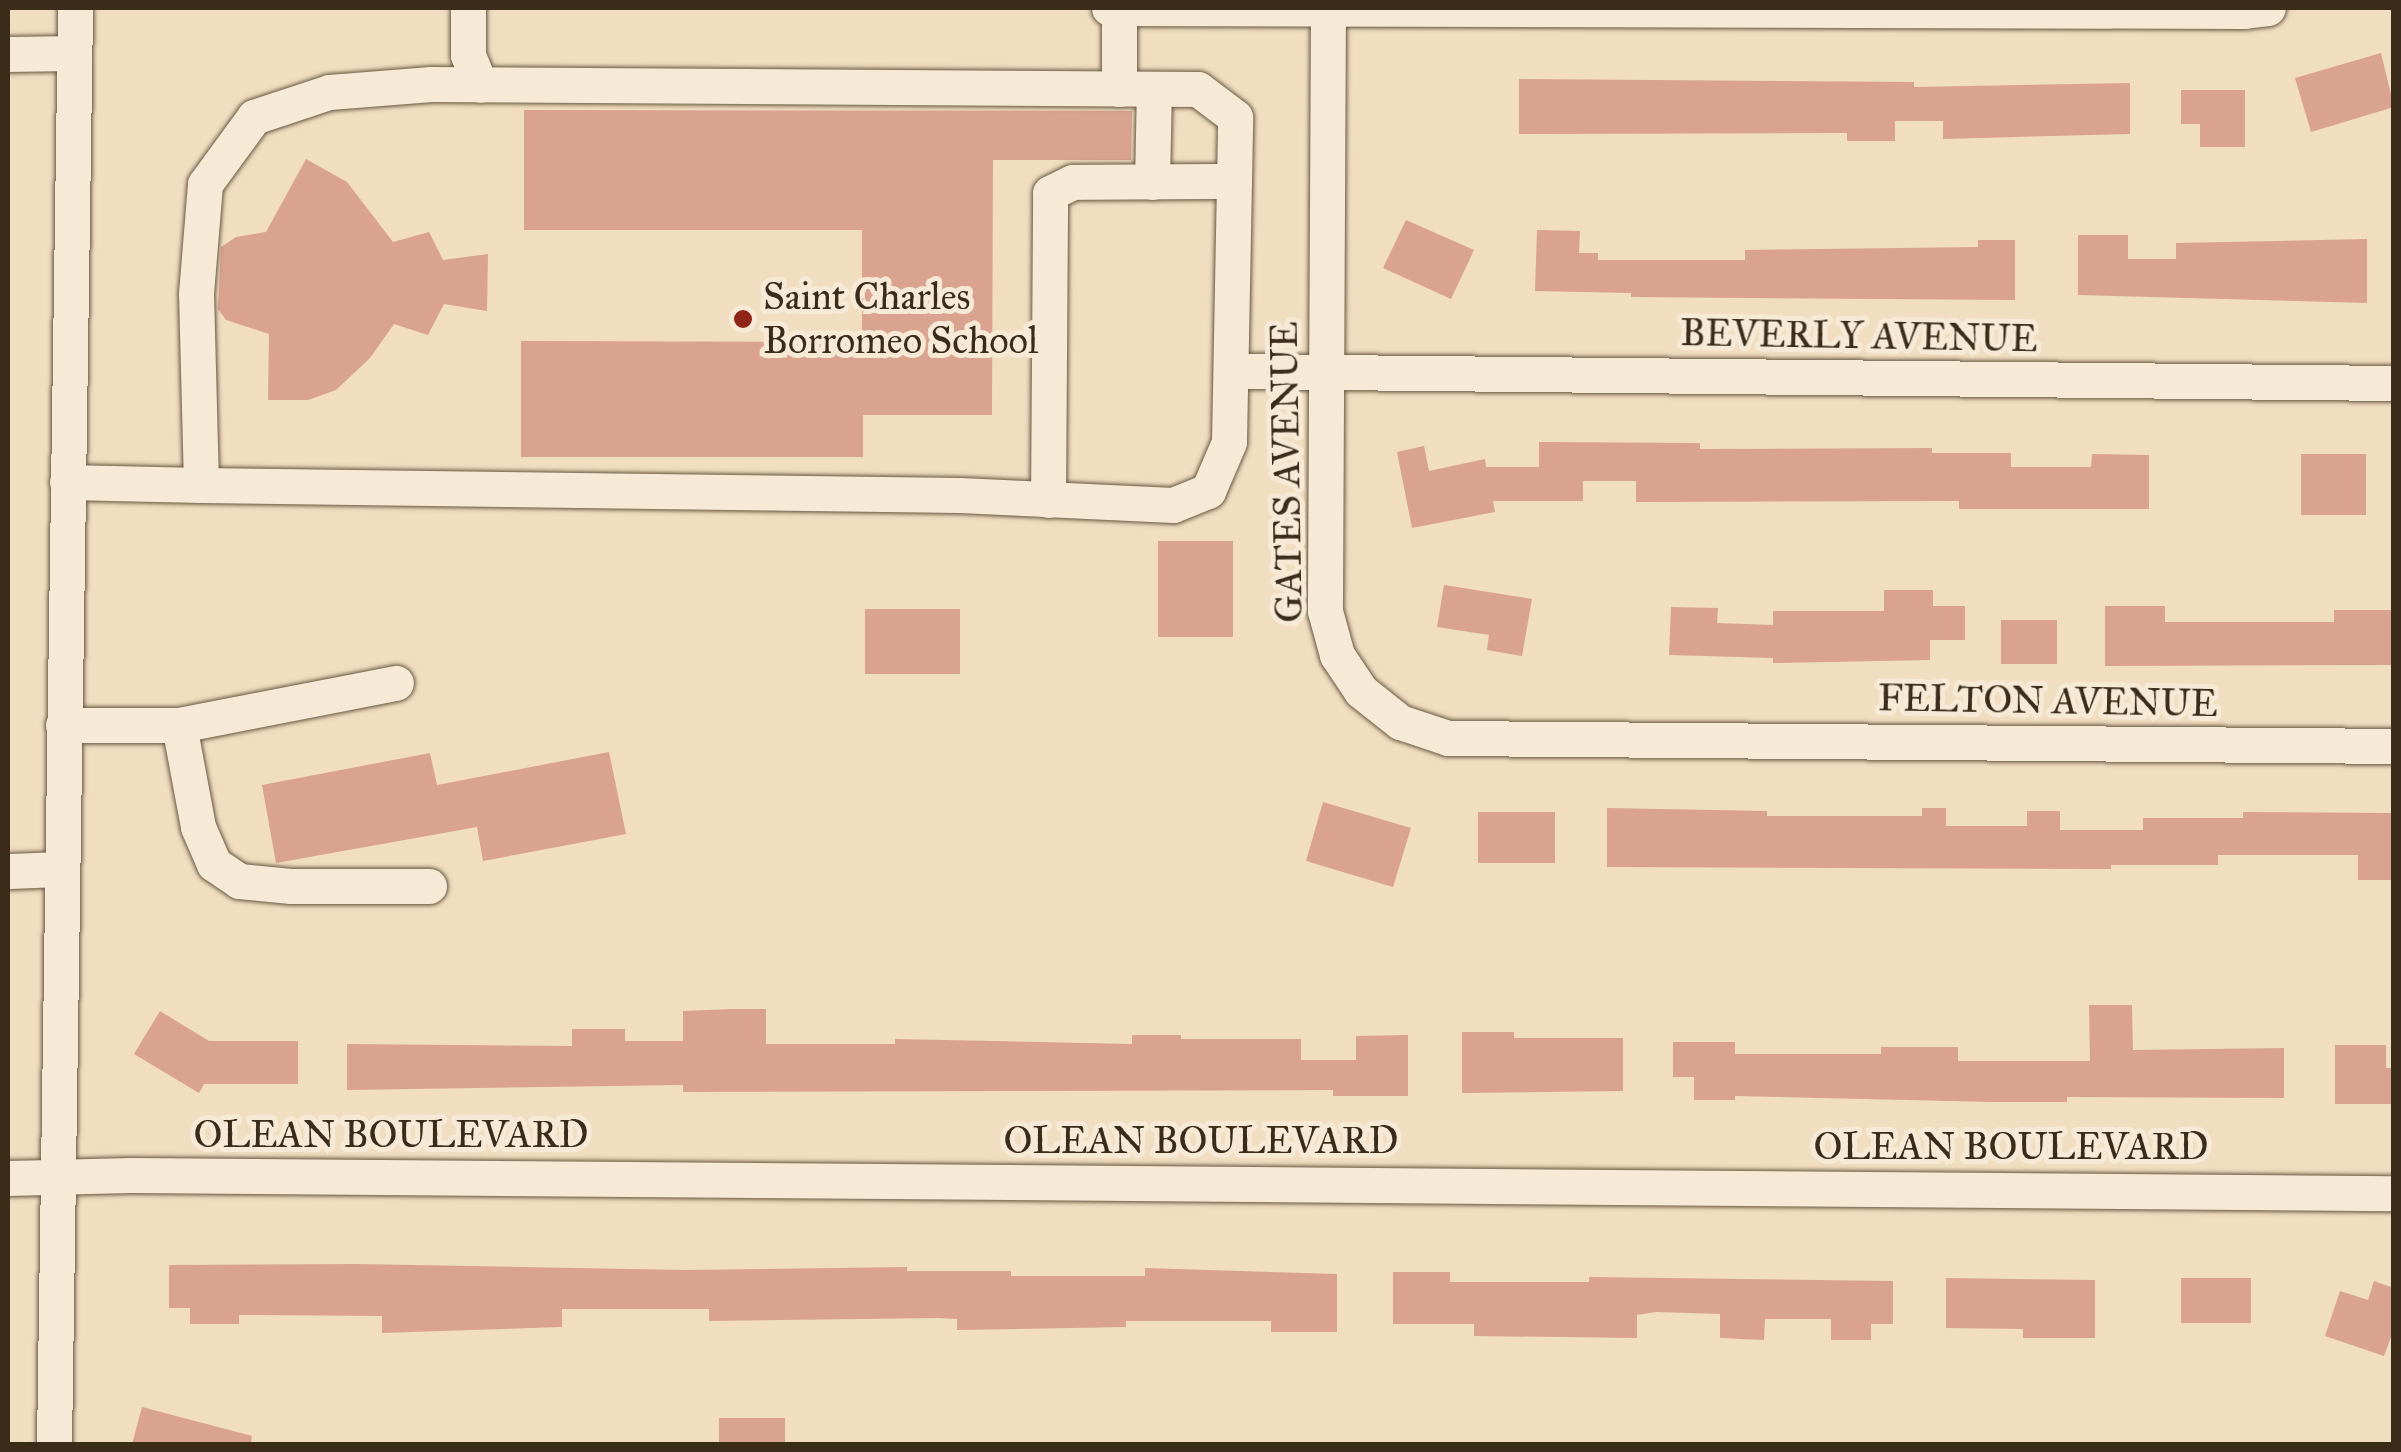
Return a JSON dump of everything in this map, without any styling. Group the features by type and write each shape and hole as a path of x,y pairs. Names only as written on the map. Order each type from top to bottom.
{"street":[{"path":"54,1444 74,8"},
{"path":"468,8 468,55 480,85"},
{"path":"1109,8 2268,8"},
{"path":"1118,88 1120,8"},
{"name":"GATES AVENUE","path":"1328,8 1325,611 1337,655 1361,691 1400,722 1448,738 1702,740"},
{"path":"8,54 74,53"},
{"path":"67,482 201,485 1048,500 1174,506 1208,491 1230,442 1235,117 1198,89 431,84 329,92 254,117 205,184 196,293 201,485"},
{"path":"1152,182 1154,89"},
{"path":"1048,500 1050,193 1072,182 1234,181"},
{"name":"BEVERLY AVENUE","path":"1231,370 2394,383"},
{"path":"63,724 179,724 396,683"},
{"path":"179,724 198,827 214,864 239,881 291,886 429,886"},
{"name":"FELTON AVENUE","path":"1702,740 2394,746"},
{"path":"8,871 62,870"},
{"name":"OLEAN BOULEVARD","path":"8,1178 131,1175 2394,1193"}],"building":[{"path":"2381,53 2394,107 2311,132 2295,78"},
{"path":"1519,79 1914,82 1914,87 2130,83 2130,134 1943,139 1943,121 1895,121 1895,141 1847,141 1847,133 1519,134"},
{"path":"2181,90 2245,90 2245,147 2200,147 2200,124 2181,124"},
{"path":"524,110 1132,111 1131,160 993,160 992,415 863,415 863,457 521,457 521,341 862,342 862,230 524,230"},
{"path":"306,159 347,182 393,242 429,232 443,260 488,254 487,311 444,304 428,335 394,324 370,358 336,390 308,400 268,400 269,334 226,320 218,309 221,247 236,237 266,232"},
{"path":"1406,220 1474,250 1451,299 1383,268"},
{"path":"1537,230 1580,231 1579,253 1598,253 1598,260 1745,260 1745,250 1978,247 1978,240 2015,240 2015,300 1631,297 1631,293 1535,291"},
{"path":"2078,235 2128,235 2128,259 2176,259 2176,243 2367,239 2367,303 2078,295"},
{"path":"1539,442 1700,443 1700,449 1932,448 1932,453 2011,453 2011,467 2091,467 2092,454 2149,455 2149,509 1959,509 1959,501 1636,502 1636,481 1583,481 1583,501 1493,501 1495,512 1412,528 1397,452 1424,446 1429,471 1485,459 1486,467 1539,467"},
{"path":"2301,454 2366,454 2366,515 2301,515"},
{"path":"1158,541 1233,541 1233,637 1158,637"},
{"path":"1444,585 1532,599 1522,656 1487,650 1489,635 1437,627"},
{"path":"1884,590 1933,590 1933,606 1965,606 1965,640 1930,640 1930,660 1773,663 1773,658 1669,655 1671,607 1718,608 1717,623 1773,625 1773,611 1884,611"},
{"path":"2105,606 2165,606 2165,622 2334,622 2334,610 2394,610 2394,665 2105,666"},
{"path":"865,609 960,609 960,674 865,674"},
{"path":"2001,620 2057,620 2057,664 2001,664"},
{"path":"609,752 626,834 483,861 477,827 276,863 262,785 430,753 437,785"},
{"path":"1323,802 1411,828 1393,887 1306,861"},
{"path":"1607,808 1767,811 1767,816 1922,816 1922,808 1946,808 1946,826 2027,826 2027,811 2060,811 2060,830 2143,830 2143,818 2243,818 2243,812 2394,813 2394,880 2358,880 2358,855 2218,855 2218,865 2111,865 2111,869 1607,867"},
{"path":"1478,812 1555,812 1555,863 1478,863"},
{"path":"2089,1005 2132,1005 2133,1050 2284,1048 2284,1098 2067,1097 2067,1102 1992,1102 1735,1096 1735,1100 1694,1100 1694,1077 1673,1077 1673,1042 1735,1042 1735,1054 1881,1054 1881,1047 1958,1047 1958,1061 2090,1061"},
{"path":"766,1009 766,1044 895,1044 895,1039 1132,1044 1132,1035 1181,1035 1181,1039 1301,1039 1301,1060 1356,1060 1356,1036 1408,1035 1408,1096 1333,1096 1333,1090 683,1092 683,1085 347,1090 347,1044 572,1046 572,1029 625,1029 625,1041 683,1041 683,1011"},
{"path":"160,1011 209,1041 298,1041 298,1084 204,1084 199,1093 134,1054"},
{"path":"1462,1032 1514,1032 1514,1038 1623,1038 1623,1091 1462,1093"},
{"path":"2335,1045 2386,1045 2386,1068 2394,1068 2394,1104 2335,1104"},
{"path":"169,1265 685,1270 907,1267 907,1271 1011,1271 1011,1276 1145,1276 1145,1268 1337,1274 1337,1332 1271,1332 1271,1321 1126,1321 1126,1327 957,1330 957,1319 709,1321 709,1309 562,1309 562,1327 382,1333 382,1316 239,1315 239,1324 190,1324 190,1308 169,1308"},
{"path":"1393,1272 1450,1272 1450,1282 1589,1282 1589,1277 1893,1281 1893,1324 1871,1324 1871,1340 1831,1340 1831,1319 1765,1319 1764,1340 1720,1338 1720,1314 1656,1312 1637,1315 1637,1338 1474,1336 1474,1324 1393,1324"},
{"path":"1946,1278 2095,1280 2095,1338 2023,1338 2023,1329 1946,1328"},
{"path":"2181,1278 2251,1278 2251,1323 2181,1323"},
{"path":"2374,1281 2394,1288 2394,1329 2384,1356 2325,1336 2340,1291 2368,1300"},
{"path":"142,1407 252,1436 251,1444 132,1444"},
{"path":"719,1418 785,1418 785,1444 719,1444"}],"place":[{"name":"Saint Charles Borromeo School","path":"743,319"}]}
